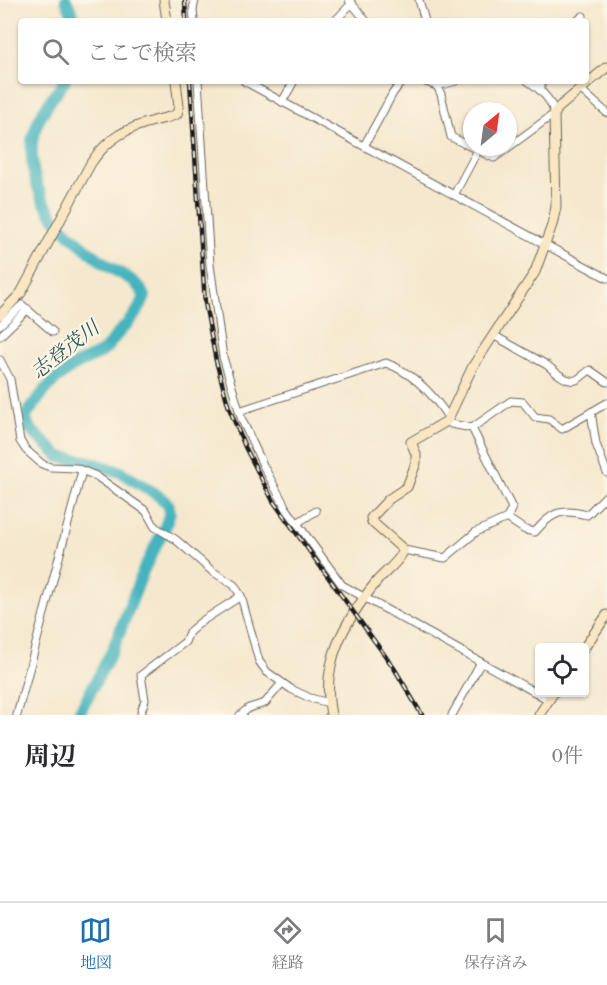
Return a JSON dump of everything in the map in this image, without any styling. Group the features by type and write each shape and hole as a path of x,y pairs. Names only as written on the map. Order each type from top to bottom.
{"main road":[{"path":"164,0 167,18"},
{"path":"589,83 607,67"},
{"path":"0,315 21,293 91,163 110,140 137,125 177,114 179,107 176,84"},
{"path":"331,715 327,693 336,646 346,624 404,550 372,522 371,518 389,499 407,487 416,463 416,454 411,442 448,419 473,366 535,272 556,207 554,115 558,108 588,84"},
{"path":"588,643 607,615"},
{"path":"539,715 551,697"}],"street":[{"path":"194,18 195,0"},
{"path":"419,0 424,18"},
{"path":"337,18 351,2 364,18"},
{"path":"198,84 210,265 223,357 239,411 262,465 289,513 342,585 481,662 535,688"},
{"path":"249,84 607,278"},
{"path":"282,102 292,84"},
{"path":"364,146 400,84"},
{"path":"431,84 437,86 445,84"},
{"path":"517,142 554,115 554,109 541,90 532,84"},
{"path":"541,84 541,90"},
{"path":"437,86 451,138 463,143"},
{"path":"581,90 607,113"},
{"path":"454,195 475,156"},
{"path":"0,325 22,305 52,332"},
{"path":"0,336 28,309"},
{"path":"493,335 572,381 576,381 590,370 607,382"},
{"path":"0,360 10,379 22,445 31,455 46,466 82,471 103,481 146,511 155,527 181,543 212,571 231,583 241,596 259,661 267,672 310,698 329,703"},
{"path":"239,411 386,363 420,383 434,396 451,424 472,428 511,401 523,402 535,417 549,419 562,429 607,403"},
{"path":"591,412 596,444 607,473"},
{"path":"404,550 445,558 476,532 507,518 512,508 472,428"},
{"path":"17,715 82,471"},
{"path":"507,518 525,530 535,532 546,519 567,510 587,515 607,495"},
{"path":"297,523 316,511"},
{"path":"143,715 141,712 145,700 141,675 185,642 189,632 202,621 241,596"},
{"path":"452,715 481,662"},
{"path":"240,715 249,708 265,703 282,683"}],"waterway":[{"name":"志登茂川","path":"66,0 75,18"},
{"name":"志登茂川","path":"63,84 50,100 35,129 32,157 37,185 50,211 68,233 109,267 136,284 145,296 136,313 106,349 74,366 53,382 25,418 30,429 60,457 87,461 121,472 159,496 168,504 170,512 144,569 113,649 78,715"}],"railway":[{"path":"185,0 186,18"},
{"path":"190,84 205,303 216,361 229,408 245,447 273,501 394,668 422,715"}]}
